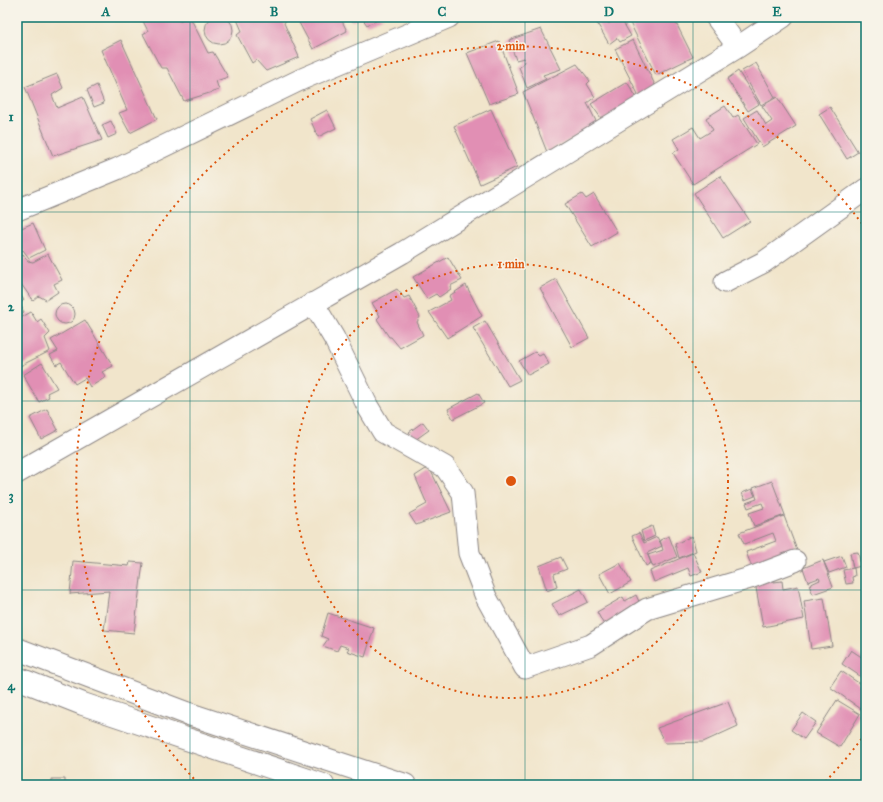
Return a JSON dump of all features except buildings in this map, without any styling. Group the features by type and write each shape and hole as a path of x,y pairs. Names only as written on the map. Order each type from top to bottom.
{"highway":[{"path":"17,649 186,713 404,785"},
{"path":"17,678 83,704 323,785"}],"street":[{"path":"17,210 117,169 302,79 449,17"},
{"path":"716,17 738,47"},
{"path":"17,473 402,252 738,47 783,17"},
{"path":"726,282 764,262 866,189"},
{"path":"313,303 334,338 368,407 384,432 445,467 463,493 470,553 486,597 525,668 591,645 647,609 750,578 795,561"}]}
